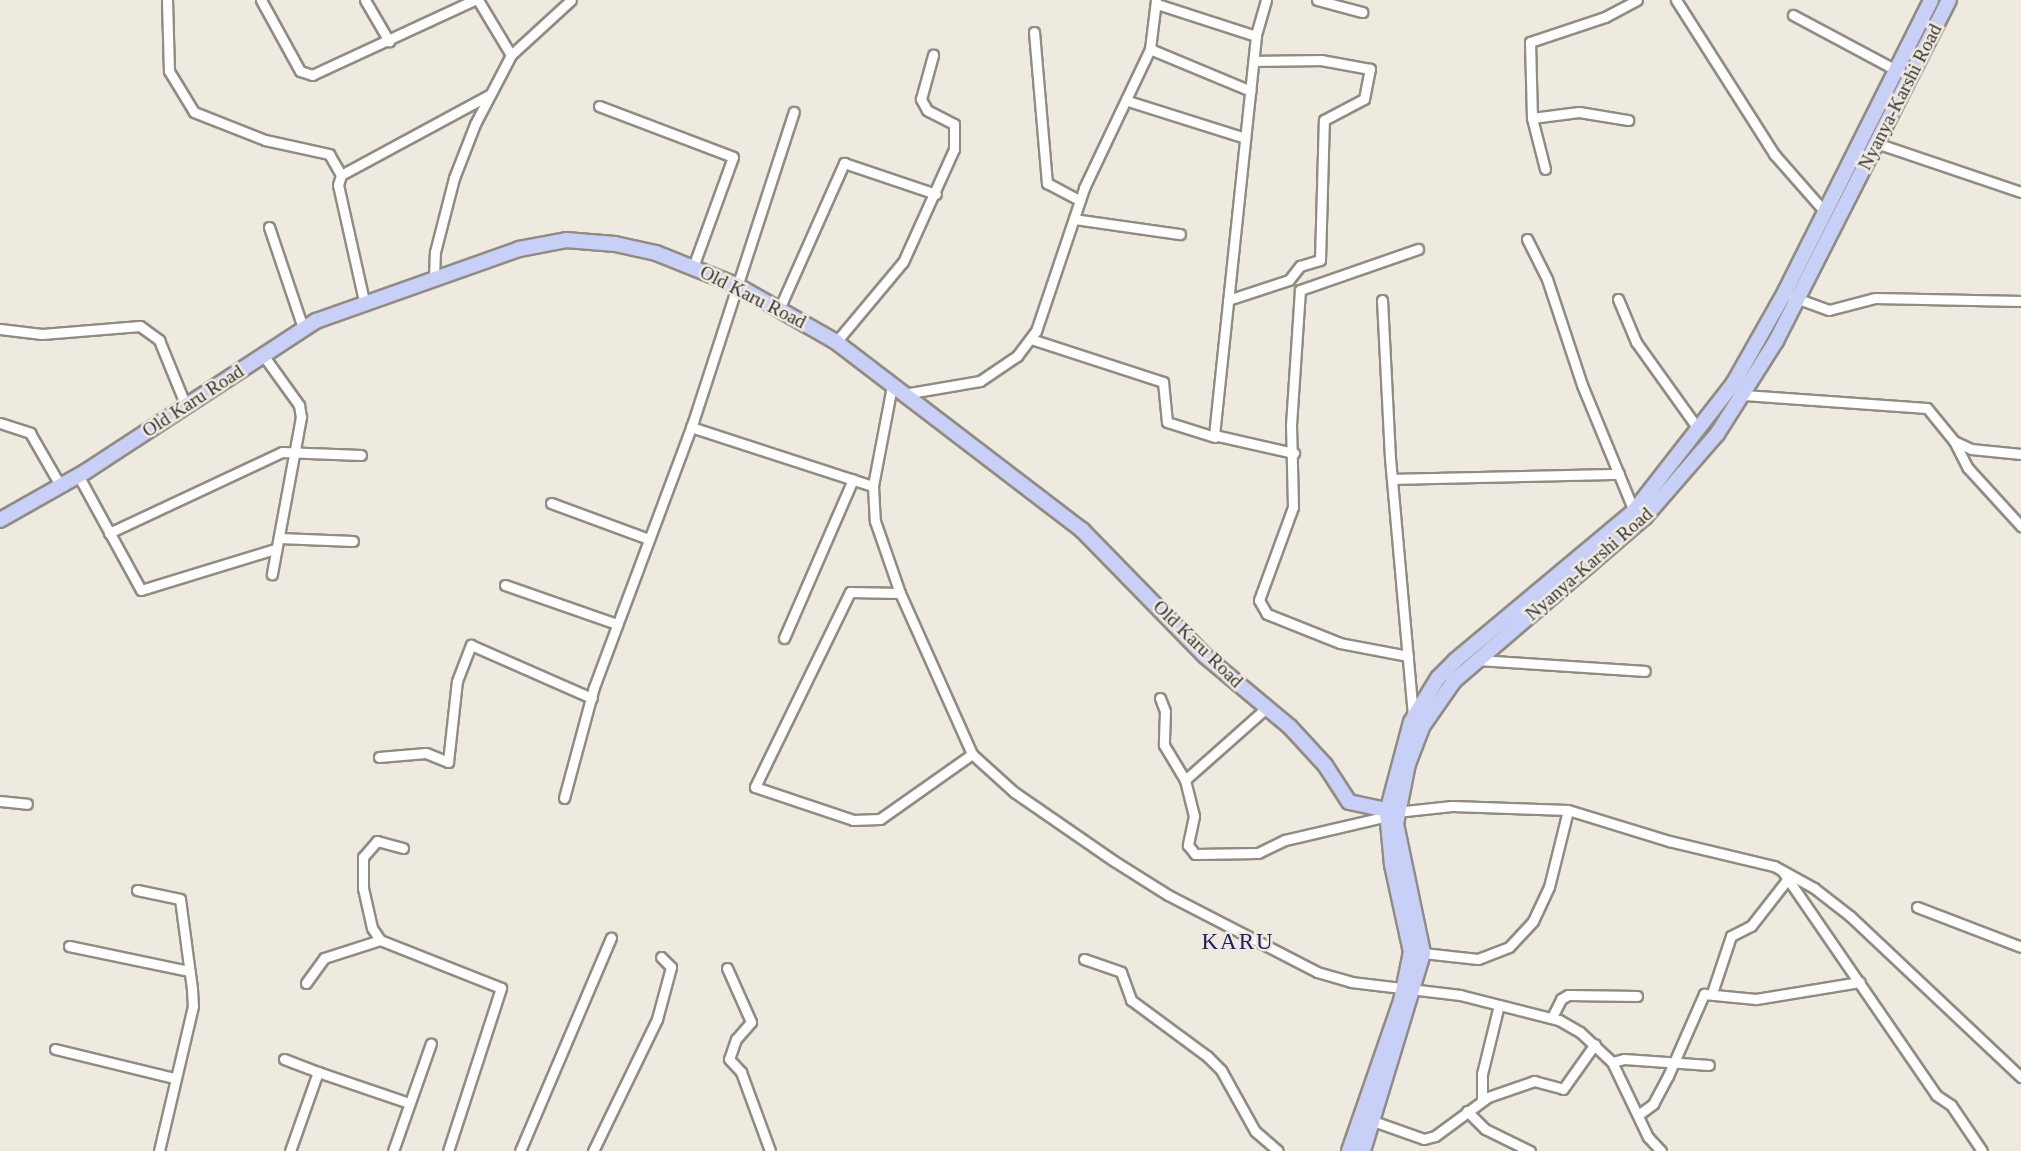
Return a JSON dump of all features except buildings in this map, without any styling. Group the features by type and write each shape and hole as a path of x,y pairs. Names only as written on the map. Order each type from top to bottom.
{"main road":[{"name":"Nyanya-Karshi Road","path":"1349,1151 1423,953 1390,813 1422,727 1454,681 1645,517 1744,395 1791,296 1825,212 1931,0"},
{"name":"Nyanya-Karshi Road","path":"1363,1151 1410,988 1410,933 1392,865 1390,813 1397,762 1413,717 1438,678 1456,660 1634,511 1699,430 1791,296 1876,143 1949,0"},
{"name":"Old Karu Road","path":"0,520 78,475 303,328 364,301 537,245 566,240 615,244 694,267 738,286 780,307 836,342 1082,530 1205,656 1266,708 1325,765 1344,798 1354,805 1390,813"}],"street":[{"path":"167,0 169,71 194,112 265,140 329,154 341,174 338,185 364,301"},
{"path":"261,0 306,74 388,41 476,0 511,55"},
{"path":"365,0 388,41"},
{"path":"434,278 441,219 471,135 491,94 511,55 571,0"},
{"path":"1215,437 1256,36 1266,0"},
{"path":"1317,0 1362,12"},
{"path":"1545,169 1532,118 1530,41 1568,31 1637,0"},
{"path":"1675,0 1774,154 1825,212"},
{"path":"1256,36 1156,2 1150,50 1079,200 1031,339 1017,356 980,381 897,390 873,486 875,521 900,593 972,754 1014,792 1168,895 1317,972 1351,982 1410,988 1552,1017 1595,1044 1612,1062 1638,1115 1661,1151"},
{"path":"1793,15 1896,70"},
{"path":"1034,32 1047,183 1079,200"},
{"path":"1150,50 1251,91"},
{"path":"836,342 904,262 936,194 957,137 954,124 927,110 921,99 933,55"},
{"path":"1228,300 1289,280 1300,266 1320,260 1324,120 1364,99 1370,69 1363,64 1321,60 1254,61"},
{"path":"341,174 491,94"},
{"path":"1128,101 1245,138"},
{"path":"599,106 733,157 694,267"},
{"path":"564,798 592,698 691,426 794,113"},
{"path":"1532,118 1590,113 1628,120"},
{"path":"1876,143 2021,192"},
{"path":"780,307 844,163 936,194"},
{"path":"1074,219 1180,234"},
{"path":"269,227 303,328"},
{"path":"1527,239 1547,279 1582,385 1634,511"},
{"path":"1409,656 1340,643 1259,607 1264,581 1293,508 1300,289 1418,249"},
{"path":"1791,296 1829,310 1875,298 2021,301"},
{"path":"1618,299 1636,342 1699,430"},
{"path":"1382,300 1413,717"},
{"path":"0,329 42,334 140,326 159,340 186,405"},
{"path":"1031,339 1163,382 1167,422 1215,437 1294,453"},
{"path":"263,355 299,405 296,453 272,574"},
{"path":"1744,395 1927,408 1954,442 1968,468 2021,526"},
{"path":"0,423 30,433 61,485"},
{"path":"691,426 873,486"},
{"path":"1954,442 1972,449 2021,454"},
{"path":"109,533 240,475 273,456 296,453 361,455"},
{"path":"1394,479 1619,474"},
{"path":"78,475 141,590 275,550"},
{"path":"784,638 853,479"},
{"path":"551,503 649,539"},
{"path":"278,538 353,541"},
{"path":"506,585 617,624"},
{"path":"900,593 850,592 755,788 853,820 880,819 972,754"},
{"path":"379,757 426,753 449,761 457,681 471,645 592,698"},
{"path":"1478,660 1645,671"},
{"path":"1160,698 1165,711 1164,745 1185,780 1194,816 1188,845 1200,856 1258,853 1285,839 1390,813 1452,806 1568,810 1784,875 1814,888 1850,916 2021,1077"},
{"path":"1185,780 1266,708"},
{"path":"0,800 27,804"},
{"path":"1423,953 1478,959 1509,947 1533,921 1549,887 1568,810"},
{"path":"403,848 377,841 363,857 363,888 372,928 380,940 501,988 448,1151"},
{"path":"1784,875 1936,1094 1951,1105 1982,1151"},
{"path":"1712,993 1731,936 1751,926 1784,875"},
{"path":"137,890 180,899 193,1006 159,1151"},
{"path":"1917,907 2021,947"},
{"path":"520,1151 611,938"},
{"path":"306,983 324,958 380,940"},
{"path":"69,946 189,971"},
{"path":"593,1151 657,1019 671,967 661,957"},
{"path":"1084,959 1121,972 1131,1000 1214,1063 1255,1131 1278,1151"},
{"path":"727,968 751,1022 736,1039 729,1059 741,1072 770,1151"},
{"path":"1638,1115 1653,1104 1673,1065 1697,1004 1704,994 1756,999 1860,982"},
{"path":"1552,1017 1561,999 1568,995 1637,996"},
{"path":"1482,1100 1482,1074 1499,1005"},
{"path":"393,1151 431,1044"},
{"path":"1373,1121 1429,1139 1482,1100 1534,1081 1563,1089 1595,1044"},
{"path":"55,1049 174,1078"},
{"path":"284,1059 409,1103"},
{"path":"1612,1062 1636,1059 1673,1065 1709,1065"},
{"path":"289,1151 318,1072"},
{"path":"1467,1111 1485,1129 1530,1151"}],"district":[{"name":"KARU","path":"1238,942"}]}
